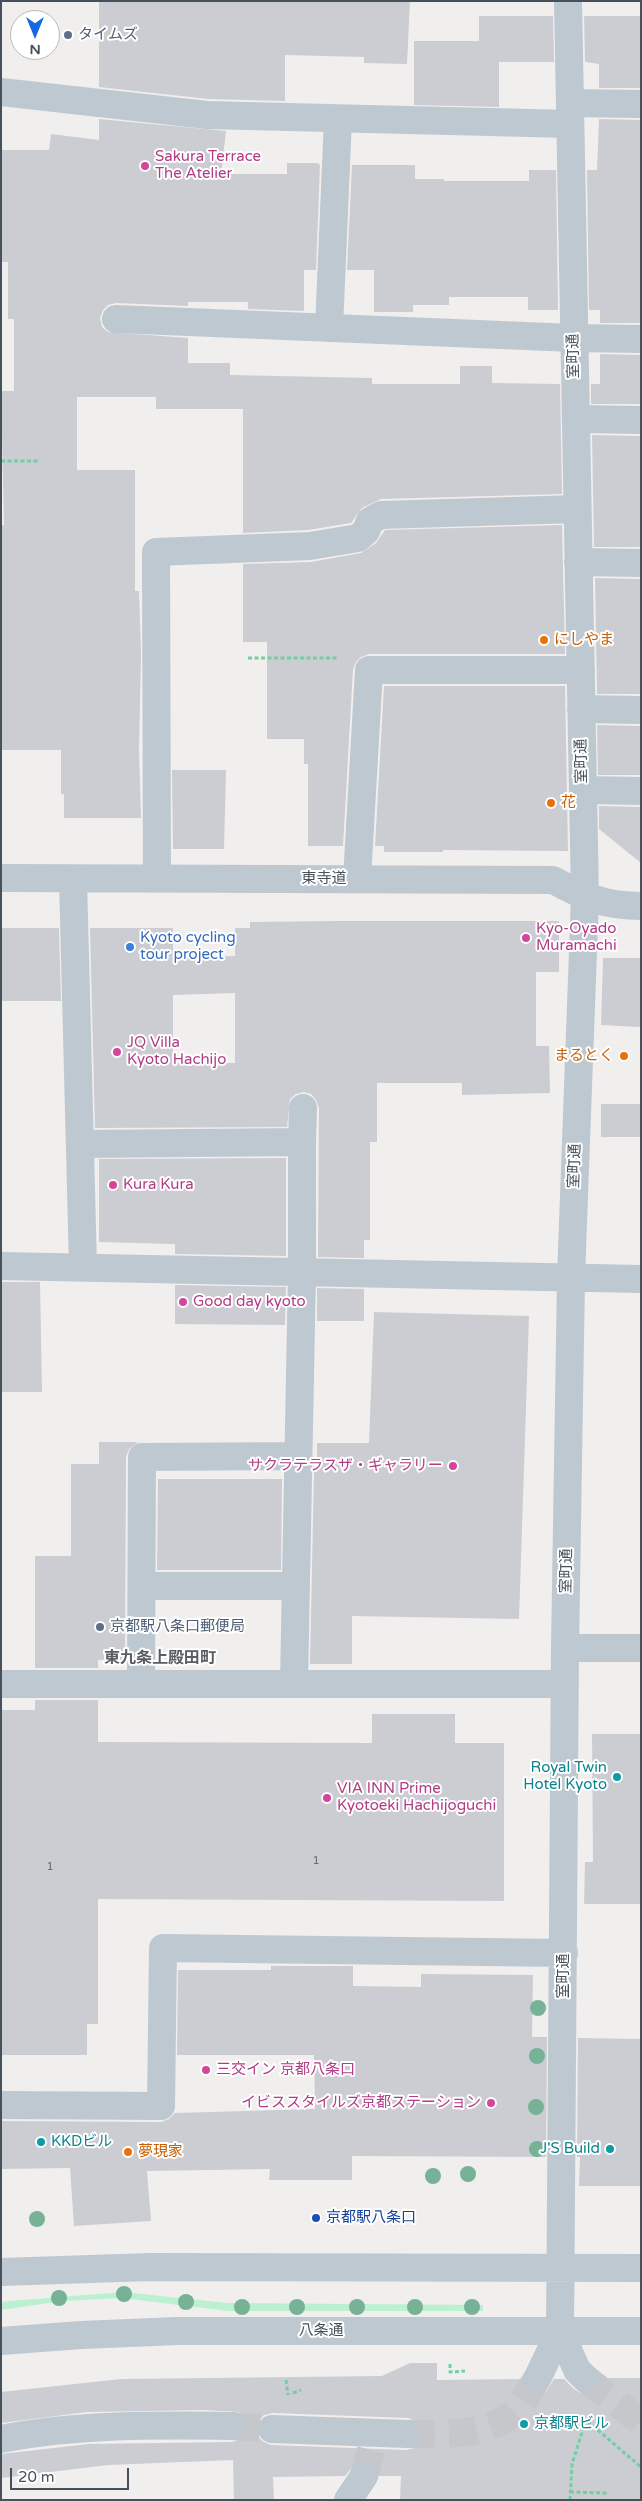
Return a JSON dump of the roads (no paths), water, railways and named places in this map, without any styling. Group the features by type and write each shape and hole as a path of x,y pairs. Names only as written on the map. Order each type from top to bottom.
{"street":[{"name":"室町通","path":"560,2331 562,2268 565,1648 571,1277 585,897 568,1"},
{"path":"1,92 207,115 338,119 570,113 641,104"},
{"path":"329,328 338,119"},
{"path":"116,319 574,338 641,339"},
{"path":"576,419 641,420"},
{"path":"157,879 156,552 310,546 358,538 366,531 370,520 381,515 577,509"},
{"path":"578,562 641,564"},
{"path":"357,879 369,670 581,670"},
{"path":"581,709 641,710"},
{"path":"583,790 641,791"},
{"name":"東寺道","path":"1,878 553,880 585,897 618,906 641,906"},
{"path":"73,879 83,1267"},
{"path":"294,1683 302,1272 303,1108"},
{"path":"80,1144 302,1142"},
{"path":"1,1266 641,1279"},
{"path":"141,1684 142,1457 298,1456"},
{"path":"142,1586 296,1586"},
{"path":"565,1648 641,1648"},
{"path":"1,1684 565,1684"},
{"path":"1,2105 161,2106 163,1948 564,1952"},
{"path":"1,2272 150,2267 641,2268"},
{"name":"八条通","path":"1,2341 81,2334 177,2331 641,2331"},
{"path":"560,2331 577,2370 586,2378"},
{"path":"537,2379 560,2331"},
{"path":"1,2439 82,2429 155,2425 232,2426"},
{"path":"272,2429 388,2439"},
{"path":"348,2500 364,2476"}],"tunnel":[{"path":"585,2378 641,2422"},
{"path":"407,2434 464,2432 492,2426 504,2420 515,2411 537,2379"},
{"path":"232,2426 272,2429"},
{"path":"364,2476 371,2450"}],"place":[{"name":"タイムズ","path":"68,35"},
{"name":"Sakura Terrace The Atelier","path":"145,166"},
{"name":"にしやま","path":"544,640"},
{"name":"花","path":"551,803"},
{"name":"Kyo-Oyado Muramachi","path":"526,938"},
{"name":"Kyoto cycling tour project","path":"130,947"},
{"name":"JQ Villa Kyoto Hachijo","path":"117,1052"},
{"name":"まるとく","path":"624,1056"},
{"name":"Kura Kura","path":"113,1185"},
{"name":"Good day kyoto","path":"183,1302"},
{"name":"サクラテラスザ・ギャラリー","path":"453,1466"},
{"name":"京都駅八条口郵便局","path":"100,1627"},
{"name":"Royal Twin Hotel Kyoto","path":"617,1777"},
{"name":"VIA INN Prime Kyotoeki Hachijoguchi","path":"327,1798"},
{"name":"三交イン 京都八条口","path":"206,2070"},
{"name":"イビススタイルズ京都ステーション","path":"491,2103"},
{"name":"KKDビル","path":"41,2142"},
{"name":"J'S Build","path":"610,2149"},
{"name":"夢現家","path":"128,2152"},
{"name":"京都駅八条口","path":"316,2218"},
{"name":"京都駅ビル","path":"524,2424"}],"district":[{"name":"東九条上殿田町","path":"160,1659"}]}
